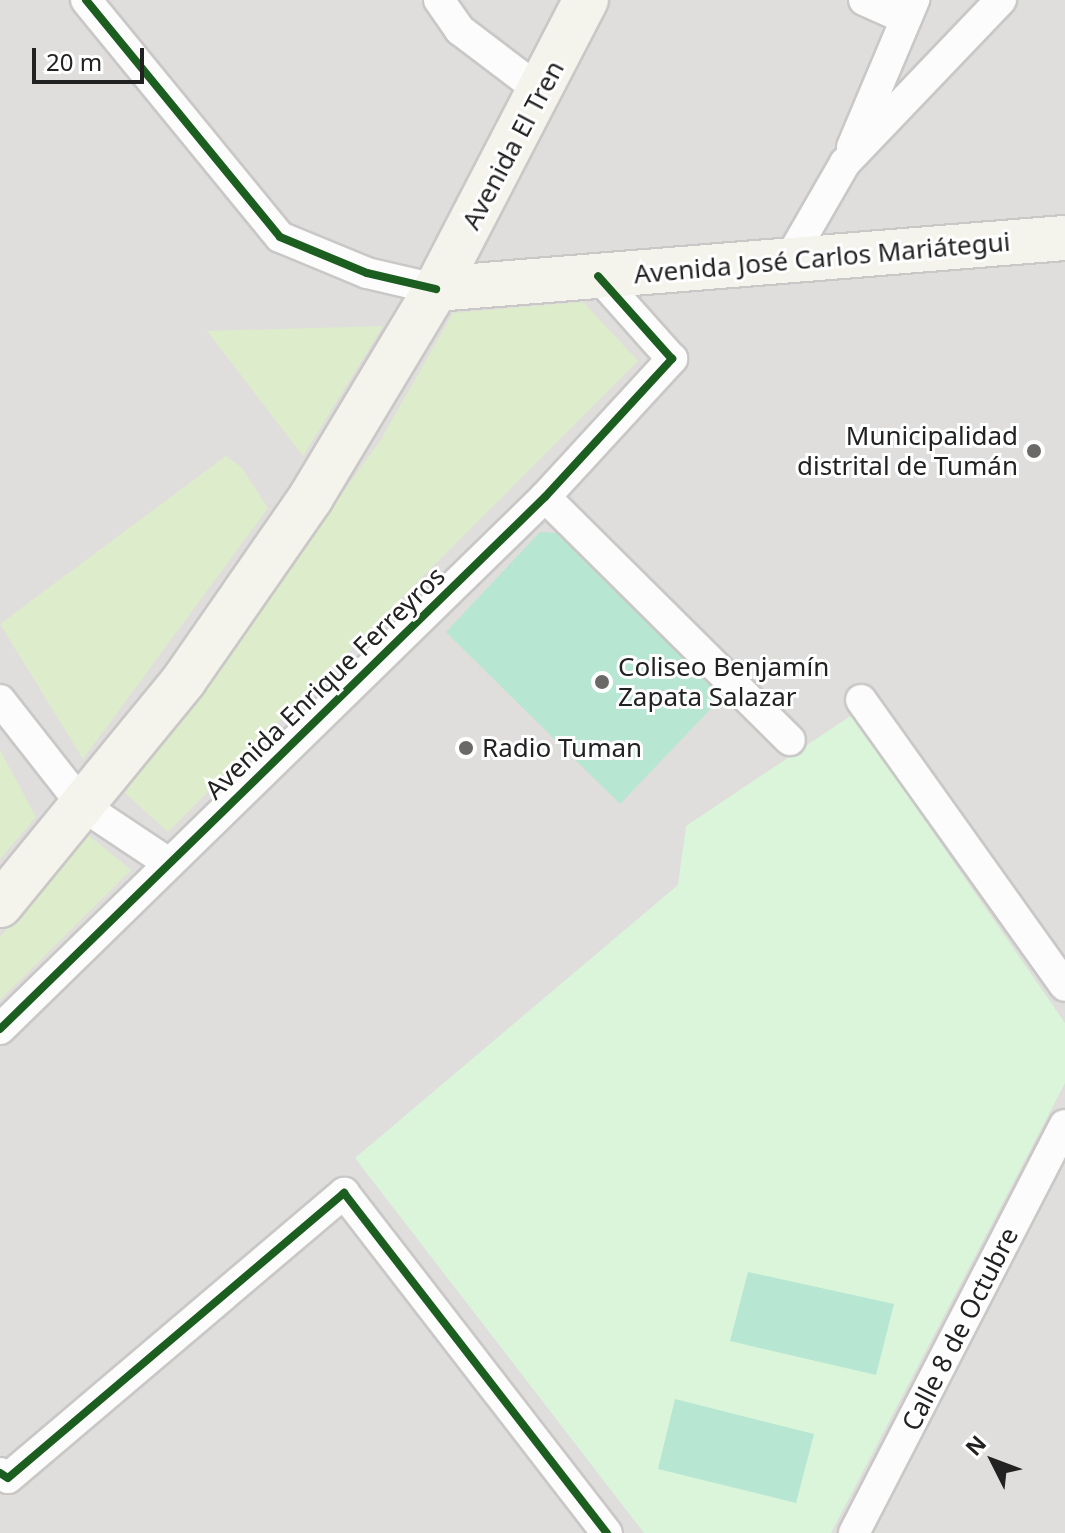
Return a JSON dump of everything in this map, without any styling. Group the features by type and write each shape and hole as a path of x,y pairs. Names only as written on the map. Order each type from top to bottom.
{"main road":[{"name":"Avenida El Tren","path":"0,905 184,680 311,497 436,289 543,93 586,0"},
{"name":"Avenida José Carlos Mariátegui","path":"436,289 1065,238"}],"street":[{"path":"86,0 280,237 367,273 436,289"},
{"path":"439,0 460,30 543,93"},
{"path":"789,260 845,163 910,10 864,0"},
{"path":"845,163 1001,0"},
{"name":"Avenida Enrique Ferreyros","path":"0,1029 167,862 545,497 672,359 598,276"},
{"path":"545,497 790,740"},
{"path":"0,700 83,806 167,862"},
{"path":"861,700 1065,986"},
{"name":"Calle 8 de Octubre","path":"854,1533 1065,1125"},
{"path":"0,1473 8,1478 344,1193 607,1533"}],"shaded area":[{"path":"0,0 1065,0 1065,1533 0,1533"}],"green space":[{"path":"583,302 638,361 168,832 125,793 380,441 453,313"},
{"path":"383,326 303,456 207,331"},
{"path":"226,456 241,467 268,508 83,759 0,624"},
{"name":"Coliseo Benjamín Zapata Salazar","path":"540,532 560,533 722,697 620,804 446,632"},
{"path":"852,715 1065,1023 1065,1083 831,1533 644,1533 355,1158 678,885 686,826"},
{"path":"0,750 36,817 0,859"},
{"path":"88,835 131,870 0,1000 0,937"},
{"path":"748,1272 894,1304 876,1375 730,1341"},
{"path":"675,1399 814,1434 796,1503 658,1469"}],"cycle path":[{"path":"86,0 280,237 367,273 436,289"},
{"path":"0,1029 545,497 672,359 598,276"},
{"path":"0,1473 8,1478 344,1193 607,1533"}],"place":[{"name":"Municipalidad distrital de Tumán","path":"1034,451"},
{"name":"Coliseo Benjamín Zapata Salazar","path":"602,682"},
{"name":"Radio Tuman","path":"466,748"}]}
